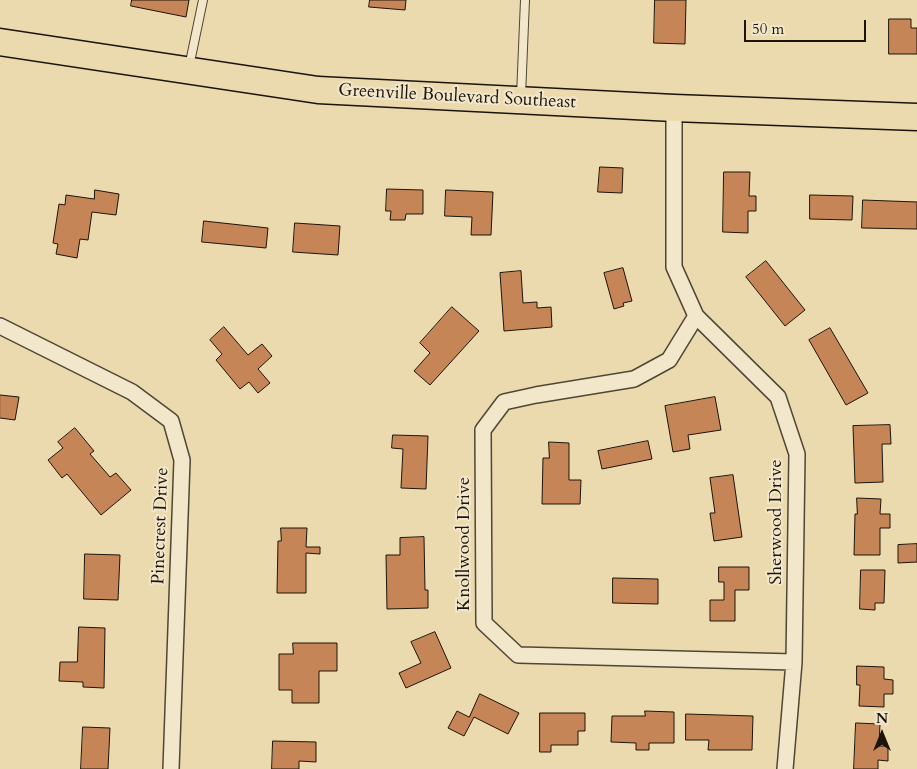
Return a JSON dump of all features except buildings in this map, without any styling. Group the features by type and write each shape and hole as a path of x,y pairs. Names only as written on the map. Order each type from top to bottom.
{"highway":[{"name":"Greenville Boulevard Southeast","path":"0,42 318,90 674,108 917,117"}],"street":[{"name":"Sherwood Drive","path":"674,108 674,267 696,316 778,397 797,454 794,662 785,769"},
{"name":"Knollwood Drive","path":"696,316 669,360 634,379 536,394 504,402 483,430 484,623 518,655 794,662"},
{"name":"Pinecrest Drive","path":"0,326 132,392 171,421 182,460 170,769"}],"lane":[{"path":"188,70 203,0"},
{"path":"521,100 525,0"}]}
